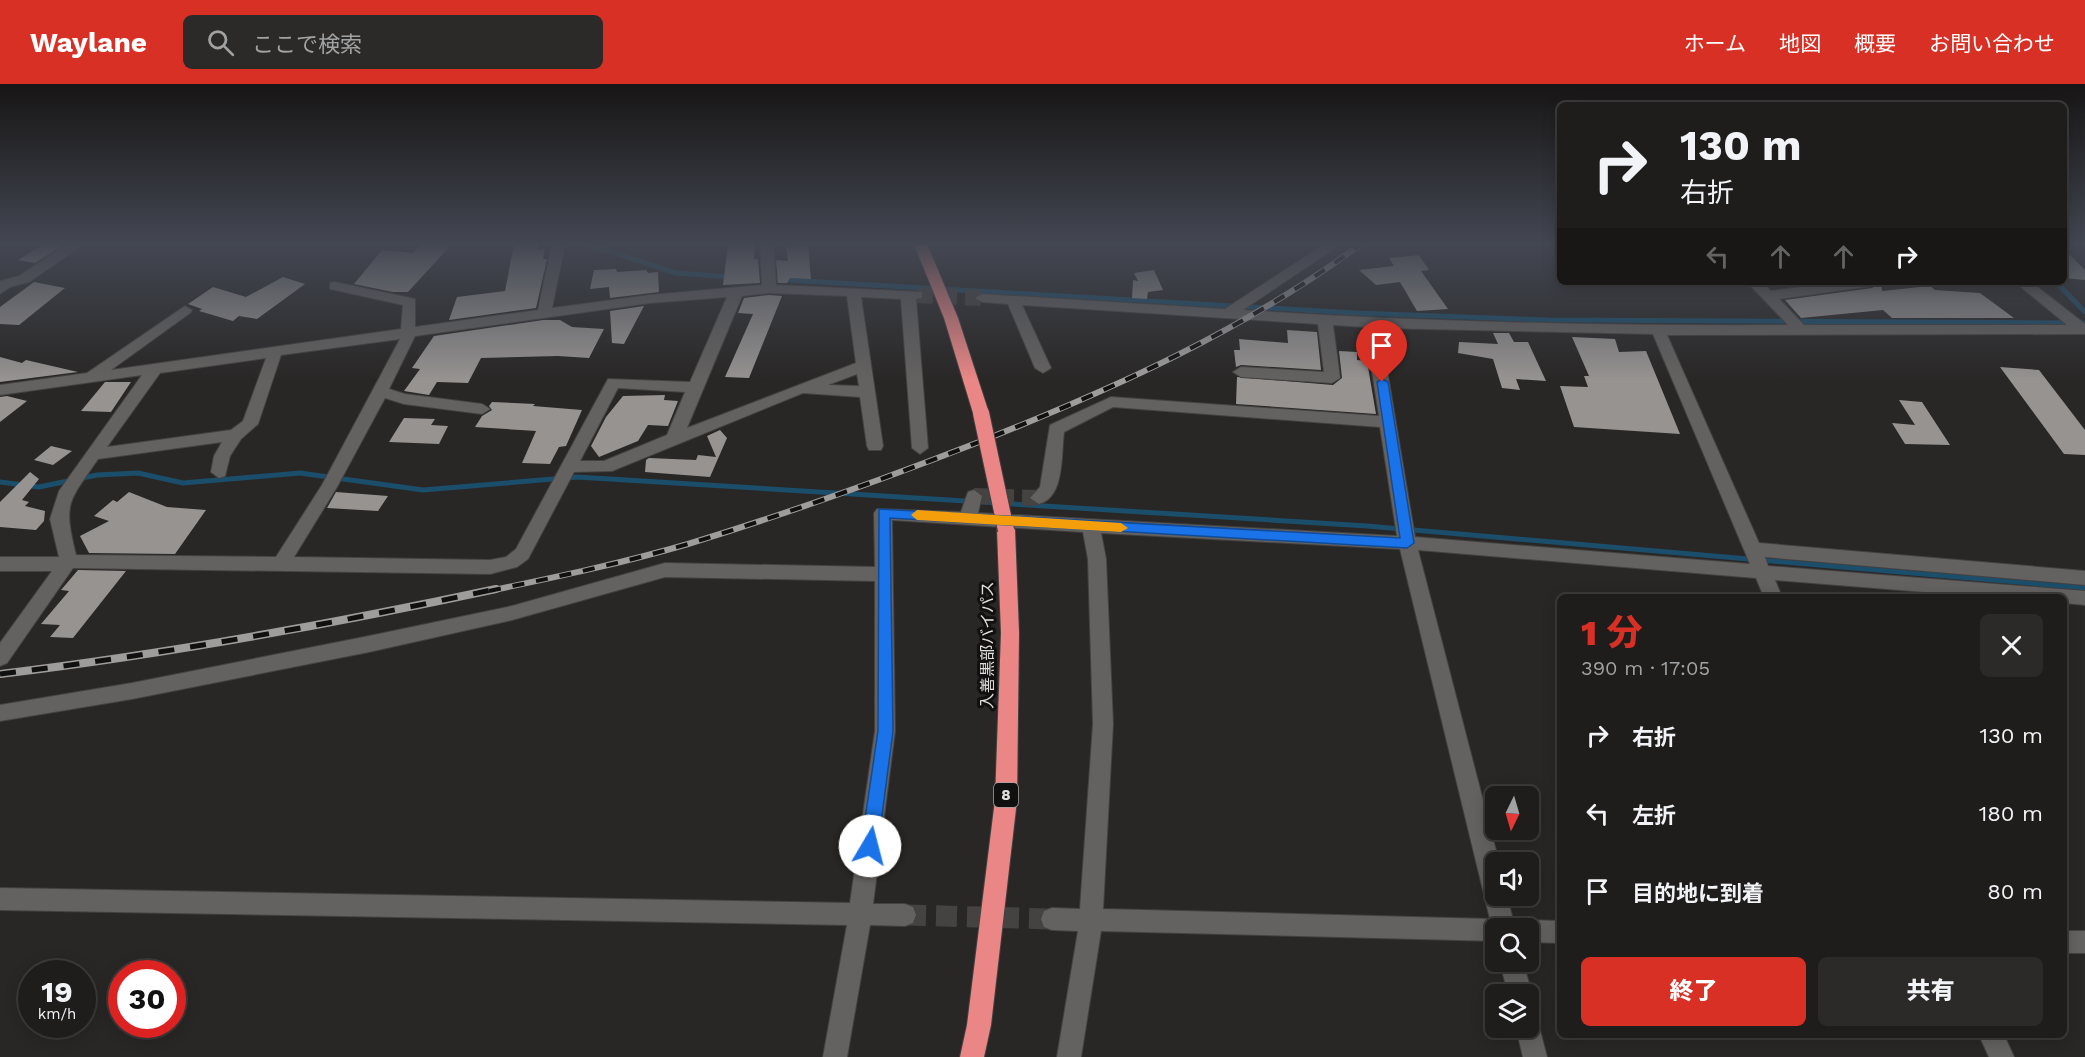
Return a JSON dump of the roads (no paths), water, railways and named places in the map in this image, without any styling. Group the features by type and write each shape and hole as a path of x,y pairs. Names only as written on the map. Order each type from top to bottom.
{"highway":[{"name":"入善黒部バイパス","path":"939,289 951,318 981,413 1006,530 1010,633 1006,800 979,1025 972,1057"}],"street":[{"path":"281,563 329,487 407,342 410,302 351,289"},
{"path":"544,314 549,289"},
{"path":"0,390 544,314 762,289"},
{"path":"786,289 912,295 920,448"},
{"path":"1228,314 1262,289"},
{"path":"1761,289 1799,328"},
{"path":"1768,296 1817,289"},
{"path":"2031,289 2082,329"},
{"path":"674,439 734,302 735,291"},
{"path":"853,291 875,446"},
{"path":"982,298 1372,323 1658,330 2082,329"},
{"path":"1013,300 1043,368"},
{"path":"91,377 185,310"},
{"path":"1241,372 1332,378 1325,320"},
{"path":"1372,323 1407,543 1485,852"},
{"path":"1658,330 1772,594"},
{"path":"219,472 222,456 235,435 250,424 274,352"},
{"path":"568,466 606,467 801,388 863,366"},
{"path":"69,561 59,533 58,507 155,368"},
{"path":"0,564 49,565 69,561 490,567 511,562 522,554 613,383 695,387"},
{"path":"801,388 867,392"},
{"path":"381,392 404,399 482,409"},
{"path":"1039,498 1048,489 1056,429 1112,402 1389,422"},
{"path":"95,454 235,435"},
{"path":"968,518 974,496"},
{"path":"835,1057 860,915 885,731 884,513 1407,543 2039,594"},
{"path":"1069,1057 1091,921 1103,724 1096,559 1091,526"},
{"path":"1751,549 2085,578"},
{"path":"0,658 69,561"},
{"path":"0,713 132,691 369,644 512,613 665,570 714,569 883,574"},
{"path":"2067,596 2085,598"},
{"path":"0,898 905,915"},
{"path":"1052,919 1485,930"},
{"path":"1539,931 1557,932"},
{"path":"2067,942 2085,942"},
{"path":"1530,1038 1535,1057"},
{"path":"1992,1038 2002,1057"}],"waterway":[{"path":"948,289 1355,313 1548,320 2085,323"},
{"path":"2063,289 2085,312"},
{"path":"0,482 39,487 97,475 138,473 183,483 300,473 423,490 577,477 1367,526 2085,588"}],"tunnel":[{"path":"917,295 982,298"},
{"path":"974,496 1039,498"},
{"path":"905,915 1052,919"}],"railway":[{"path":"489,591 614,564 688,544 835,496 979,442 1128,379 1224,330 1294,289"},
{"path":"0,674 249,637 496,589"}]}
